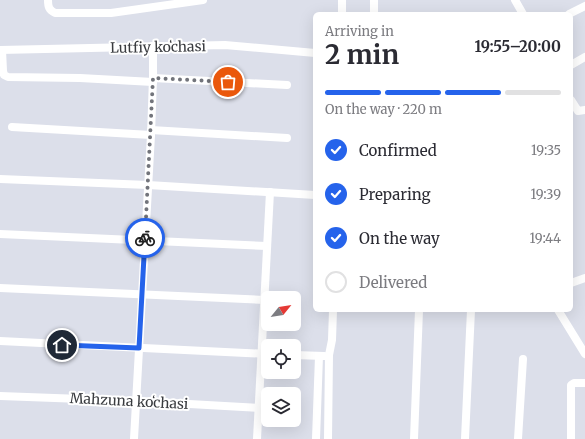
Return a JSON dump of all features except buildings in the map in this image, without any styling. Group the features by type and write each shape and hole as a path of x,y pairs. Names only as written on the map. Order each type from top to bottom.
{"street":[{"path":"48,0 48,7 55,13 111,13 203,0"},
{"path":"342,0 342,12"},
{"path":"374,0 374,12"},
{"path":"515,0 522,12"},
{"path":"573,12 585,6"},
{"name":"Lutfiy koʻchasi","path":"1,50 225,45 313,53"},
{"path":"134,439 151,133 153,46"},
{"path":"1,50 3,72 8,77 287,85"},
{"path":"573,64 585,57"},
{"path":"573,103 578,111 585,110"},
{"path":"12,126 287,138"},
{"path":"0,179 148,185 313,195"},
{"path":"265,291 270,192"},
{"path":"0,234 267,246"},
{"path":"573,281 585,278"},
{"path":"0,288 261,300"},
{"path":"328,439 329,355 332,340 333,312"},
{"path":"414,439 419,312"},
{"path":"465,439 471,312"},
{"path":"559,312 585,354"},
{"path":"0,342 261,354"},
{"path":"301,355 329,355"},
{"path":"316,439 319,356"},
{"path":"518,439 523,359"},
{"path":"257,439 262,379"},
{"path":"571,439 571,385 574,383 585,382"},
{"name":"Mahzuna koʻchasi","path":"0,396 136,400 259,408"}],"way so far":[{"path":"145,238 153,78 228,82"}],"route":[{"path":"62,345 139,348 145,238"}]}
